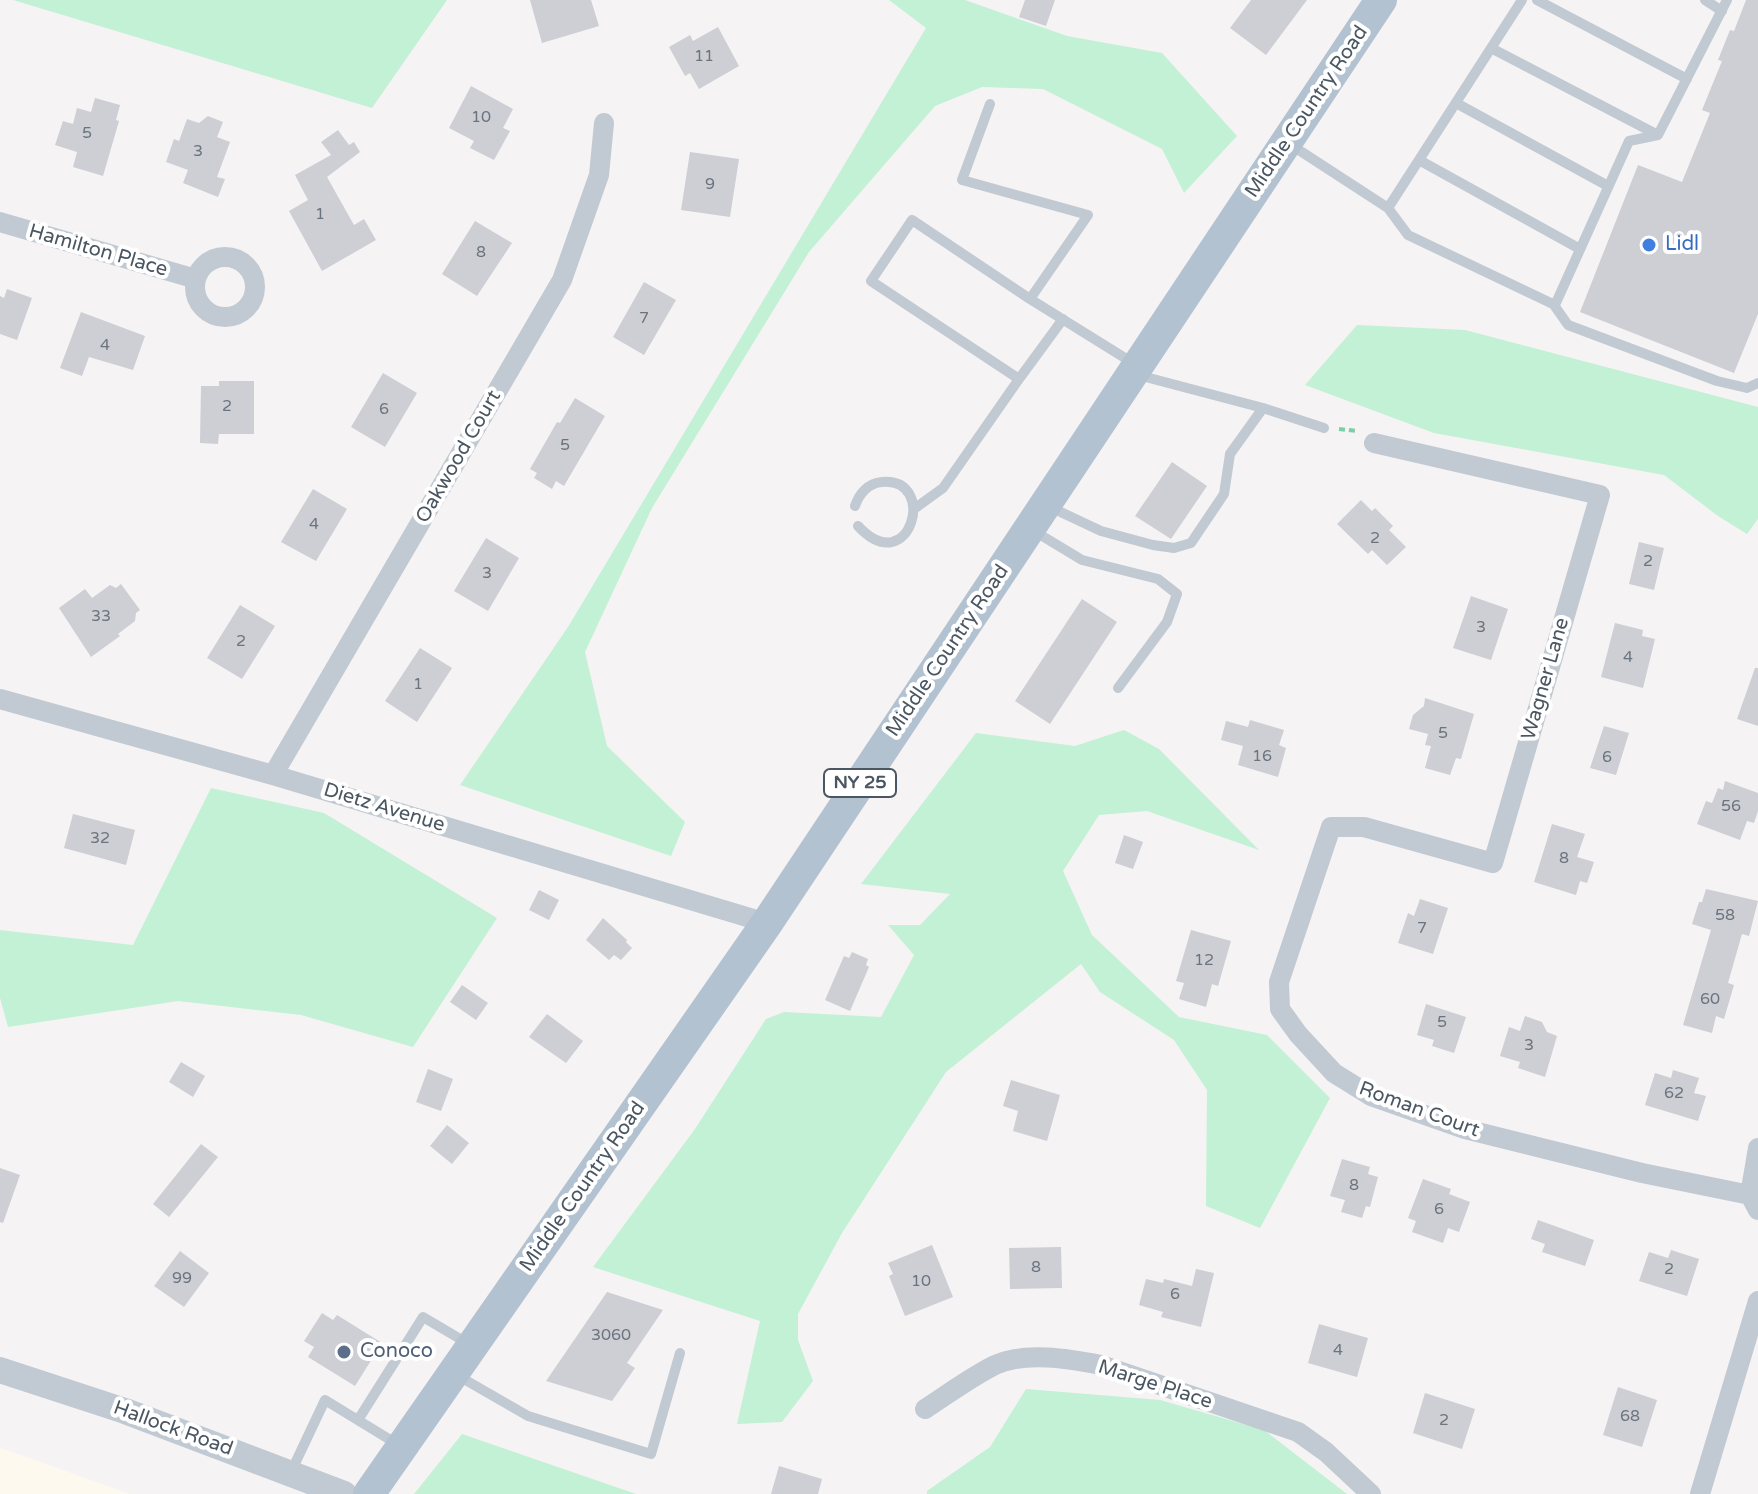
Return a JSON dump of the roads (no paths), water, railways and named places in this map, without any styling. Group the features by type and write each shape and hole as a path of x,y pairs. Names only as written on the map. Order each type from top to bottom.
{"main road":[{"name":"Middle Country Road","path":"369,1494 767,923 1381,0"}],"street":[{"name":"Oakwood Court","path":"273,775 562,280 599,175 604,123"},
{"name":"Hamilton Place","path":"0,222 196,279"},
{"name":"Wagner Lane","path":"1374,443 1600,495 1493,863"},
{"name":"Dietz Avenue","path":"0,699 273,775 767,923"},
{"name":"Roman Court","path":"1493,863 1364,827 1331,827 1279,982 1280,1009 1298,1034 1334,1073 1371,1096 1480,1132 1754,1202"},
{"path":"1754,1202 1758,1148"},
{"path":"1700,1494 1758,1301"},
{"name":"Marge Place","path":"925,1409 997,1364 1014,1360 1052,1359 1101,1365 1298,1432 1326,1452 1371,1494"},
{"name":"Hallock Road","path":"0,1370 125,1411 344,1494"}],"lane":[{"path":"1388,208 1522,0"},
{"path":"1537,0 1687,79"},
{"path":"1658,135 1725,5 1705,0"},
{"path":"1491,48 1658,135"},
{"path":"1456,103 1608,186"},
{"path":"990,104 962,180 1088,215 1030,299"},
{"path":"1554,305 1629,141 1658,135"},
{"path":"1287,142 1388,208 1408,235 1554,305 1568,325 1717,381 1747,388 1758,383"},
{"path":"1419,160 1580,249"},
{"path":"1019,379 871,281 912,220 1135,370 1324,428"},
{"path":"914,509 943,488 1063,319"},
{"path":"1037,516 1153,545 1174,548 1191,543 1224,494 1230,454 1263,408"},
{"path":"855,506 863,491 871,485 890,482 907,492 914,509 910,528 895,540 876,540 858,526"},
{"path":"1037,516 1082,560 1158,579 1177,594 1167,622 1118,688"},
{"path":"358,1420 423,1317 472,1346"},
{"path":"454,1373 528,1416 651,1454 680,1353"},
{"path":"291,1474 325,1400 402,1447"}],"place":[{"name":"Lidl","path":"1649,245"},
{"name":"Conoco","path":"344,1352"}]}
